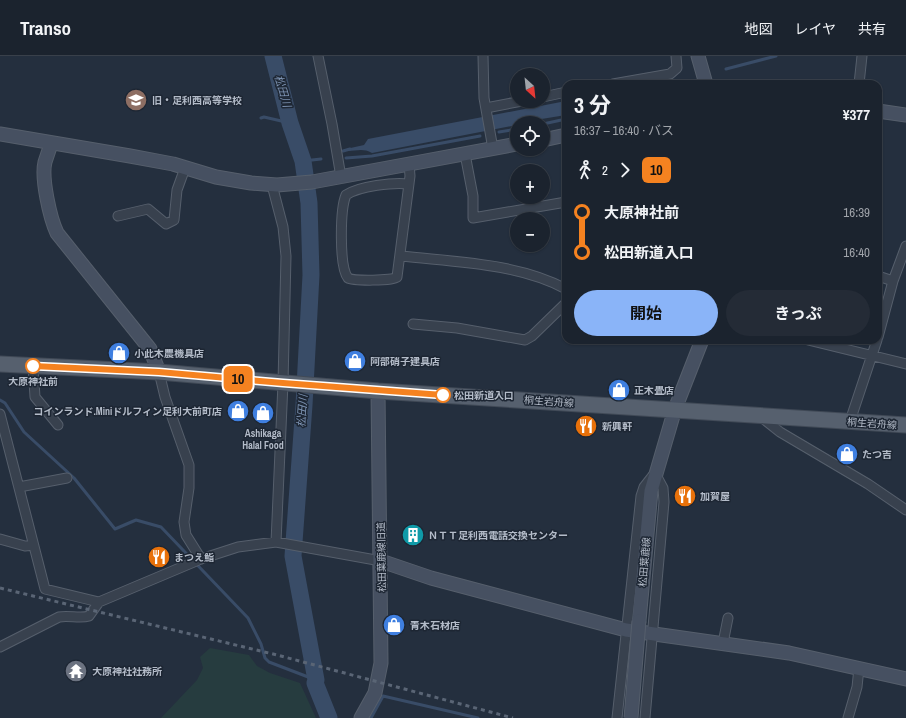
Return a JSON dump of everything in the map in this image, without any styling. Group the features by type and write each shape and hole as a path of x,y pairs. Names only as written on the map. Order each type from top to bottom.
{"main road":[{"name":"桐生岩舟線","path":"0,364 159,372 378,391 906,425"}],"street":[{"path":"318,56 341,177"},
{"path":"483,56 484,98 493,149"},
{"path":"636,80 670,74 677,68 676,56"},
{"path":"698,56 705,80"},
{"path":"859,80 862,56"},
{"path":"550,95 562,93"},
{"path":"486,112 510,105"},
{"path":"882,112 906,115"},
{"path":"0,134 51,144 130,156 222,178 275,185 326,180 510,145"},
{"path":"550,138 562,136"},
{"path":"51,144 45,163 49,212 57,233 150,349 159,372 165,397 188,466 188,488 184,522 186,535 201,559"},
{"path":"465,154 473,196 473,218 562,203"},
{"path":"409,164 409,184 397,278 394,280 364,279 356,281 348,278 343,269 341,237 345,198 350,193 355,191 397,183 409,184"},
{"path":"118,216 148,209 166,224 174,220 177,190 185,168"},
{"path":"275,185 283,227 286,256 286,384 279,542"},
{"path":"882,322 893,281 906,246"},
{"path":"400,256 519,271 562,287"},
{"path":"882,277 893,281"},
{"path":"413,324 457,328 525,340 532,336 562,307"},
{"name":"松田葉鹿線","path":"630,718 651,491 655,473 675,409 700,344"},
{"path":"823,344 906,364"},
{"path":"850,421 873,357 876,344"},
{"path":"33,366 35,397 58,425"},
{"name":"松田葉鹿線旧道","path":"361,718 375,693 380,672 381,561 378,391"},
{"path":"0,414 45,589 99,602"},
{"path":"760,416 780,432 868,484 906,510"},
{"path":"617,718 641,496 644,487 655,473 663,488 664,502 651,634 645,718"},
{"path":"20,487 67,478"},
{"path":"0,539 25,546 33,545"},
{"path":"0,647 59,617 70,615 81,618 89,616 99,602 201,559 238,547 279,542 381,561 435,580 626,630 723,642 789,653 906,679"},
{"path":"723,642 728,618"},
{"path":"848,718 857,686 859,668"}],"green space":[{"path":"210,648 249,655 257,666 270,673 300,683 316,718 161,718 197,680 203,668 200,657"}],"water":[{"path":"562,102 562,116 550,118 550,116 510,116 510,126 372,153 363,150 347,151 346,149 364,145 368,139 530,108 550,108 550,104"}],"waterway":[{"name":"松田川","path":"273,56 290,123 303,161 309,203 311,275 304,405 293,556 316,680 315,683 329,718"},
{"path":"726,69 776,56"},
{"path":"261,118 264,117 290,123"},
{"path":"550,122 562,120"},
{"path":"499,132 510,130"},
{"path":"346,158 372,156 480,136"},
{"path":"343,151 350,149"},
{"path":"303,161 321,159"},
{"path":"0,400 5,403 24,432 74,478 115,529 136,520 161,527 248,618 261,644 265,658 269,662 316,680"},
{"path":"371,718 383,696 478,718"}],"railway":[{"path":"0,588 277,655 513,718"}],"bus line":[{"name":"10","path":"33,366 159,372 378,391 443,395"}],"place":[{"name":"旧・足利西高等学校","path":"136,100"},
{"name":"小此木農機具店","path":"119,353"},
{"name":"阿部硝子建具店","path":"355,361"},
{"name":"大原神社前","path":"33,366"},
{"name":"正木畳店","path":"619,390"},
{"name":"松田新道入口","path":"443,395"},
{"name":"コインランド.Miniドルフィン足利大前町店","path":"238,411"},
{"name":"Ashikaga Halal Food","path":"263,413"},
{"name":"新興軒","path":"586,426"},
{"name":"たつ吉","path":"847,454"},
{"name":"加賀屋","path":"685,496"},
{"name":"ＮＴＴ足利西電話交換センター","path":"413,535"},
{"name":"まつえ鮨","path":"159,557"},
{"name":"青木石材店","path":"394,625"},
{"name":"大原神社社務所","path":"76,671"}]}
